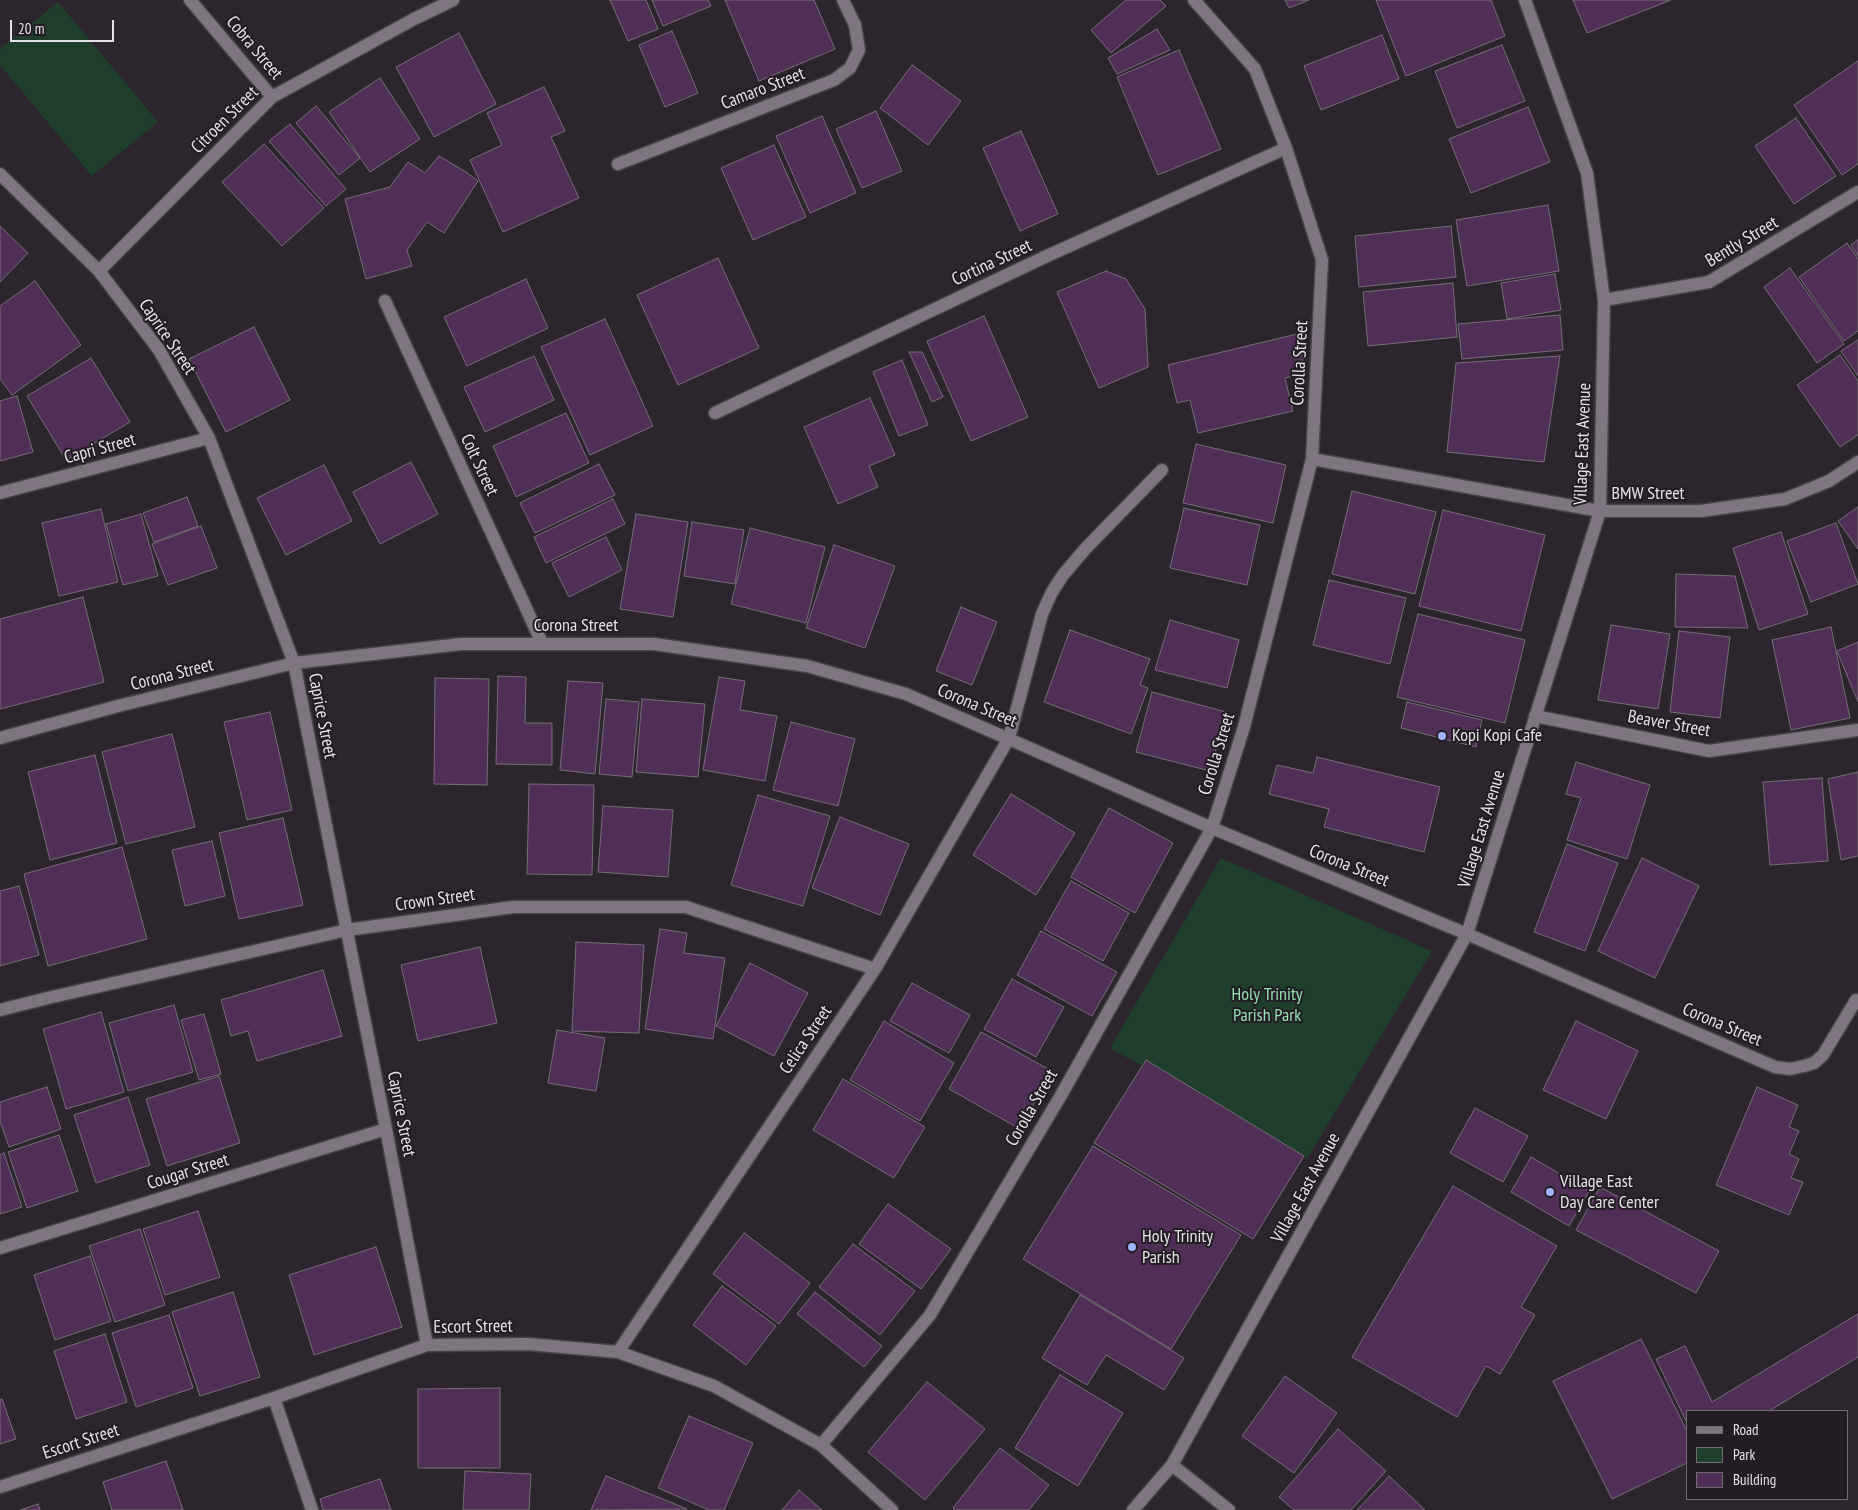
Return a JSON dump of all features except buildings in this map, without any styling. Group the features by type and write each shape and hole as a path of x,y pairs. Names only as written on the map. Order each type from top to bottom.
{"street":[{"name":"Cobra Street","path":"190,0 272,96"},
{"name":"Citroen Street","path":"99,271 272,96 414,19 454,0"},
{"name":"Camaro Street","path":"618,164 834,80 850,68 859,50 855,25 843,0"},
{"name":"Corolla Street","path":"822,1445 930,1315 1060,1097 1212,828 1244,727 1312,459 1322,260 1286,148 1255,69 1194,0"},
{"name":"Village East Avenue","path":"1133,1510 1172,1465 1467,934 1600,511 1604,300 1587,174 1524,0"},
{"name":"Cortina Street","path":"715,413 1056,252 1286,148"},
{"name":"Caprice Street","path":"0,174 99,271 159,350 209,438 294,663 427,1345"},
{"name":"Bently Street","path":"1604,300 1709,282 1858,192"},
{"name":"Colt Street","path":"385,301 542,643"},
{"name":"Capri Street","path":"0,494 209,438"},
{"name":"BMW Street","path":"1312,459 1600,511 1701,511 1785,499 1829,481 1858,462"},
{"name":"Celica Street","path":"618,1352 874,968 1009,738 1042,614 1052,592 1086,548 1162,470"},
{"name":"Corona Street","path":"0,738 294,663 461,644 654,644 807,666 906,694 1212,828 1467,934 1775,1067 1790,1069 1804,1066 1814,1063 1824,1055 1856,1000"},
{"name":"Beaver Street","path":"1535,716 1708,751 1858,730"},
{"name":"Crown Street","path":"0,1010 52,996 347,930 513,907 686,907 874,968"},
{"name":"Cougar Street","path":"0,1248 386,1129"},
{"name":"Escort Street","path":"0,1487 274,1398 427,1345 528,1344 618,1352 714,1386 822,1445 892,1510"},
{"path":"274,1398 312,1510"},
{"path":"1172,1465 1230,1510"}],"green space":[{"path":"58,2 158,122 92,176 0,65 0,49"},
{"name":"Holy Trinity Parish Park","path":"1221,858 1432,951 1307,1159 1110,1048"}],"place":[{"name":"Kopi Kopi Cafe","path":"1442,736"},
{"name":"Village East Day Care Center","path":"1550,1192"},
{"name":"Holy Trinity Parish","path":"1132,1247"}]}
